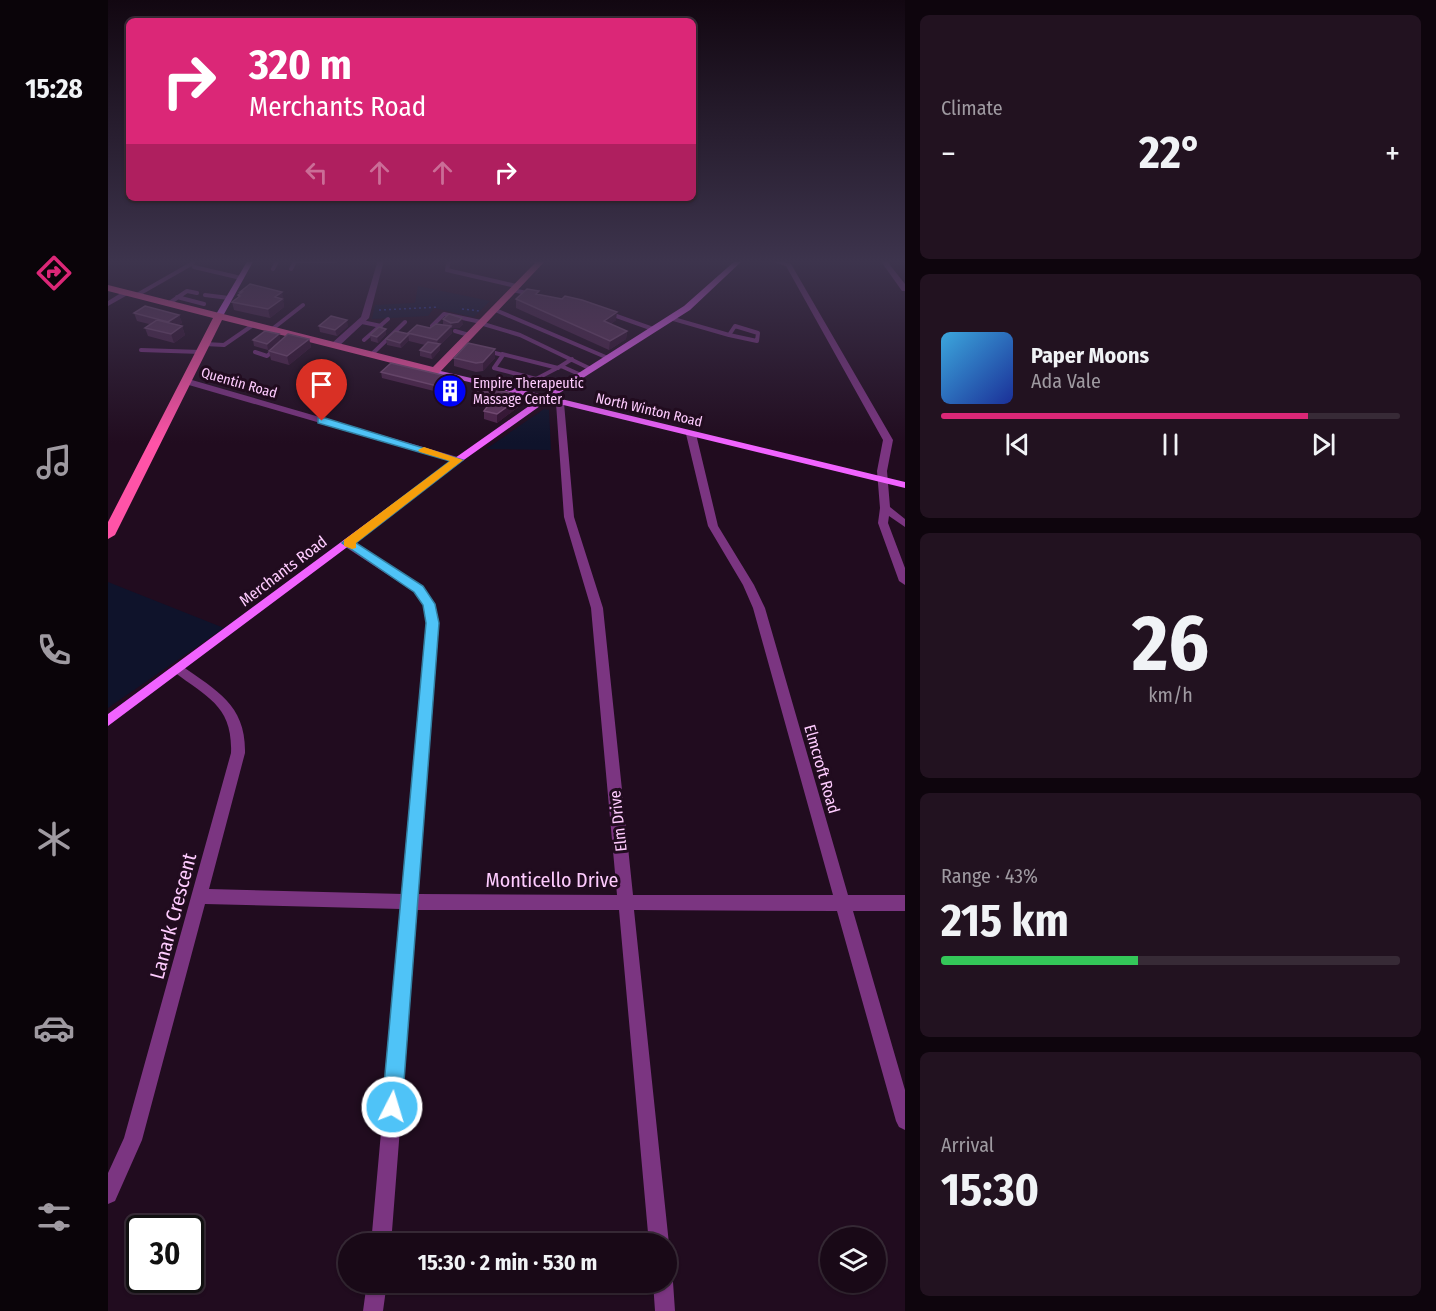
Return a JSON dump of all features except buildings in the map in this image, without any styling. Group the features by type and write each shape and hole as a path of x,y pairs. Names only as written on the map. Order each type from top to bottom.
{"main road":[{"path":"108,535 216,321"},
{"name":"North Winton Road","path":"239,321 290,338 335,345 435,371"},
{"path":"435,371 464,346 469,335 480,322"}],"street":[{"name":"Merchants Road","path":"108,721 458,460 544,399 665,321"},
{"path":"821,321 888,440 882,479 885,508 883,523 905,581"},
{"path":"335,345 362,322"},
{"name":"North Winton Road","path":"435,371 905,485"},
{"name":"Quentin Road","path":"185,381 458,460"},
{"name":"Elm Drive","path":"560,403 569,517 597,608 658,1233"},
{"name":"Elmcroft Road","path":"691,434 711,520 759,608 905,1121"},
{"path":"885,508 905,524"},
{"path":"348,543 418,589 429,604 431,613 432,634 382,1233"},
{"name":"Lanark Crescent","path":"108,1194 133,1140 238,753 240,731 237,722 225,706 178,669"},
{"name":"Monticello Drive","path":"200,896 409,902 905,903"},
{"path":"373,1311 375,1293"},
{"path":"664,1293 665,1311"}],"lane":[{"path":"271,330 282,321"},
{"path":"364,340 386,321"},
{"path":"437,321 432,326 440,328"},
{"path":"476,321 520,335 591,369"},
{"path":"522,321 608,358"},
{"path":"630,321 653,329"},
{"path":"680,321 729,336 756,342 758,333 735,326 729,336"},
{"path":"362,322 381,326"},
{"path":"371,355 405,322"},
{"path":"141,350 224,345 253,325"},
{"path":"455,331 469,335"},
{"path":"255,352 267,356 280,345"},
{"path":"478,349 560,367 581,375"},
{"path":"502,354 503,356 494,368 536,379 572,359"}],"shaded area":[{"path":"544,409 549,410 551,450 486,449"},
{"path":"108,582 224,628 108,708"}],"slow traffic":[{"path":"352,545 348,543 458,460 424,450"}],"place":[{"name":"Empire Therapeutic Massage Center","path":"450,391"}],"route":[{"path":"322,421 458,460 348,543 418,589 429,604 433,623 392,1107"}]}
